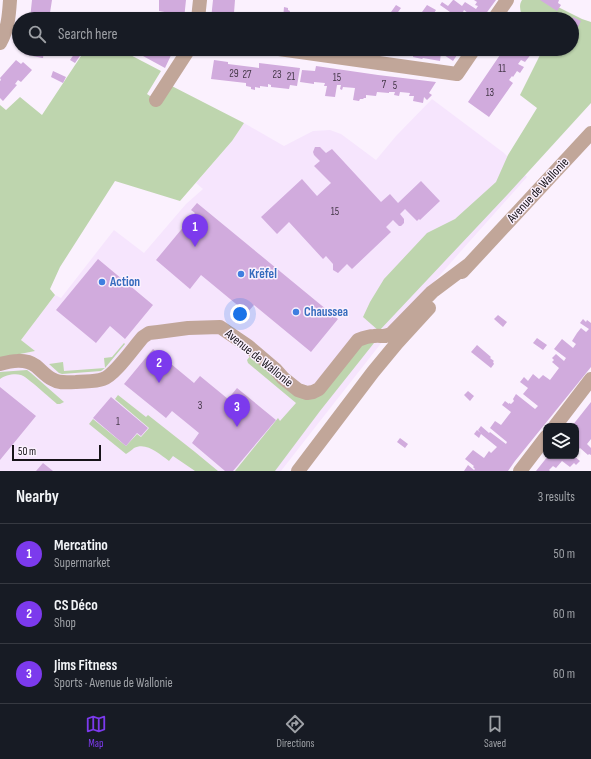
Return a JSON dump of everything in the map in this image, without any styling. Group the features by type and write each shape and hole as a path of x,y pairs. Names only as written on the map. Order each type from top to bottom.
{"street":[{"path":"0,43 8,24 10,0"},
{"path":"199,12 200,0"},
{"path":"499,12 507,0"},
{"path":"156,100 184,56"},
{"path":"329,56 457,74 469,56"},
{"name":"Avenue de Wallonie","path":"298,471 373,372 397,343 591,133"},
{"name":"Avenue de Wallonie","path":"0,364 22,361 30,362 57,382 64,383 103,379 111,375 143,337 150,333 188,328 220,327 248,346 275,368 298,390 306,393 313,392 319,388 358,340 375,336 385,337 391,334 432,292 468,265"},
{"path":"557,423 591,379"},
{"path":"520,471 543,441"}],"shaded area":[{"path":"432,99 504,153 527,177 386,337 281,471 0,471 0,358 34,351 21,340 55,295 61,298 114,230 144,253 186,204 203,189 196,183 232,141 244,123 284,146 313,131 330,130 341,134 376,160 396,136"}],"green space":[{"path":"522,0 544,0 568,12 521,12"},
{"path":"579,18 591,22 591,103 379,331 363,317 384,279 427,233 455,219 496,182 508,155 537,108 520,95 540,56 579,56"},
{"path":"81,56 132,56 161,71 147,94 153,98 162,81 244,123 232,141 180,201 115,181 60,267 50,289 55,295 21,340 35,351 0,358 0,105 6,110 20,97 42,115"},
{"path":"124,343 125,344 105,368 104,358 112,357"},
{"path":"363,343 374,343 275,471 235,471 278,418 280,421 296,403 248,363 247,360 251,355 301,396"},
{"path":"63,362 64,371 105,368 101,371 62,374 49,364"},
{"path":"27,370 64,402 57,404 24,376 16,374 5,376 0,379 0,372"},
{"path":"118,395 146,417 148,415 218,471 195,471 173,456 169,461 157,452 144,447 134,448 126,454 89,424 93,419 126,446 137,434 141,437 149,428 115,399"}],"building":[{"path":"32,0 52,0 50,12 31,12"},
{"path":"159,0 186,0 185,12 159,11"},
{"path":"213,0 235,0 234,12 212,12"},
{"path":"454,0 462,6 465,2 476,9 478,6 475,5 477,2 474,0 496,0 487,12 467,12 464,10 463,12 450,12 440,5 442,2 448,6"},
{"path":"540,0 559,0 558,3 561,5 557,11"},
{"path":"396,5 401,8 398,12 391,12"},
{"path":"427,5 436,10 435,12 422,12"},
{"path":"284,7 288,8 290,11 290,12 284,12"},
{"path":"33,56 43,56 42,58"},
{"path":"73,56 80,56 75,63 70,60"},
{"path":"143,56 171,56 165,68"},
{"path":"413,56 441,56 440,61"},
{"path":"446,56 456,56 453,61"},
{"path":"499,56 530,56 525,62 521,60 518,64 524,67 520,73 517,71 509,80 513,83 489,117 468,102"},
{"path":"16,60 21,64 23,62 32,70 21,82 18,80 15,84 17,85 3,101 0,98 0,78"},
{"path":"214,60 228,62 228,64 259,68 259,63 300,68 297,86 290,85 289,89 271,87 271,85 268,84 268,87 255,87 255,90 246,86 246,83 211,79"},
{"path":"316,66 436,82 429,93 432,95 427,100 424,97 423,103 413,101 414,96 409,96 410,93 400,92 399,96 394,95 395,92 377,92 376,96 366,95 366,98 360,99 359,101 353,100 355,88 343,87 342,90 340,89 341,85 337,85 335,97 325,96 327,86 324,86 325,83 314,82 314,84 300,82 302,70 315,71"},
{"path":"53,71 66,77 63,83 51,77"},
{"path":"315,147 320,147 326,153 332,149 381,202 390,194 398,203 421,181 440,201 420,220 419,219 417,221 405,209 400,214 404,219 404,223 401,226 393,220 386,227 391,232 352,269 347,264 338,273 333,270 333,264 326,256 323,259 289,222 277,234 261,217 302,179 317,196 331,183 314,166 320,161 314,155 313,152"},
{"path":"197,203 338,319 311,352 254,305 247,313 201,275 190,289 156,260 195,213 191,210"},
{"name":"Action","path":"98,259 153,305 125,339 110,326 96,343 56,310"},
{"path":"498,315 507,322 503,327 494,319"},
{"path":"583,319 586,322 587,320 591,323 591,367 546,423 543,423 543,426 508,471 464,471 468,465 474,470 475,469 473,467 474,466 465,459 473,450 484,458 489,451 491,453 497,447 481,434 479,438 474,434 477,430 481,433 478,430 481,426 506,444 507,442 490,428 495,421 501,425 511,412 502,405 505,401 511,404 514,401 513,399 516,394 535,409 538,406 523,394 528,388 520,382 524,377 528,381 533,374 539,379 543,375 550,380 559,368 552,362 554,360 552,358 556,354 564,361 566,358 554,349 562,339 573,348 576,344 572,341 581,328 586,332 589,329 580,323"},
{"path":"537,338 547,345 543,350 533,343"},
{"path":"477,345 494,361 491,368 471,352"},
{"path":"153,349 194,383 200,376 228,399 237,388 276,420 233,471 225,471 192,443 199,433 172,411 166,418 124,384"},
{"path":"0,387 36,416 0,460"},
{"path":"468,391 474,396 470,401 464,395"},
{"path":"111,397 148,428 141,436 137,433 126,446 93,418"},
{"path":"591,402 591,439 587,444 591,448 591,455 588,455 580,448 579,449 579,423 574,423"},
{"path":"400,438 408,444 405,448 397,442"},
{"path":"546,459 578,459 580,461 576,465 574,463 570,467 562,461 556,468 553,466 549,470 550,471 536,471"},
{"path":"43,463 53,471 36,471"}],"place":[{"name":"Mercatino","path":"195,247"},
{"name":"Krëfel","path":"241,274"},
{"name":"Action","path":"102,282"},
{"name":"Chaussea","path":"296,312"},
{"name":"CS Déco","path":"159,383"},
{"name":"Jims Fitness","path":"237,427"}]}
